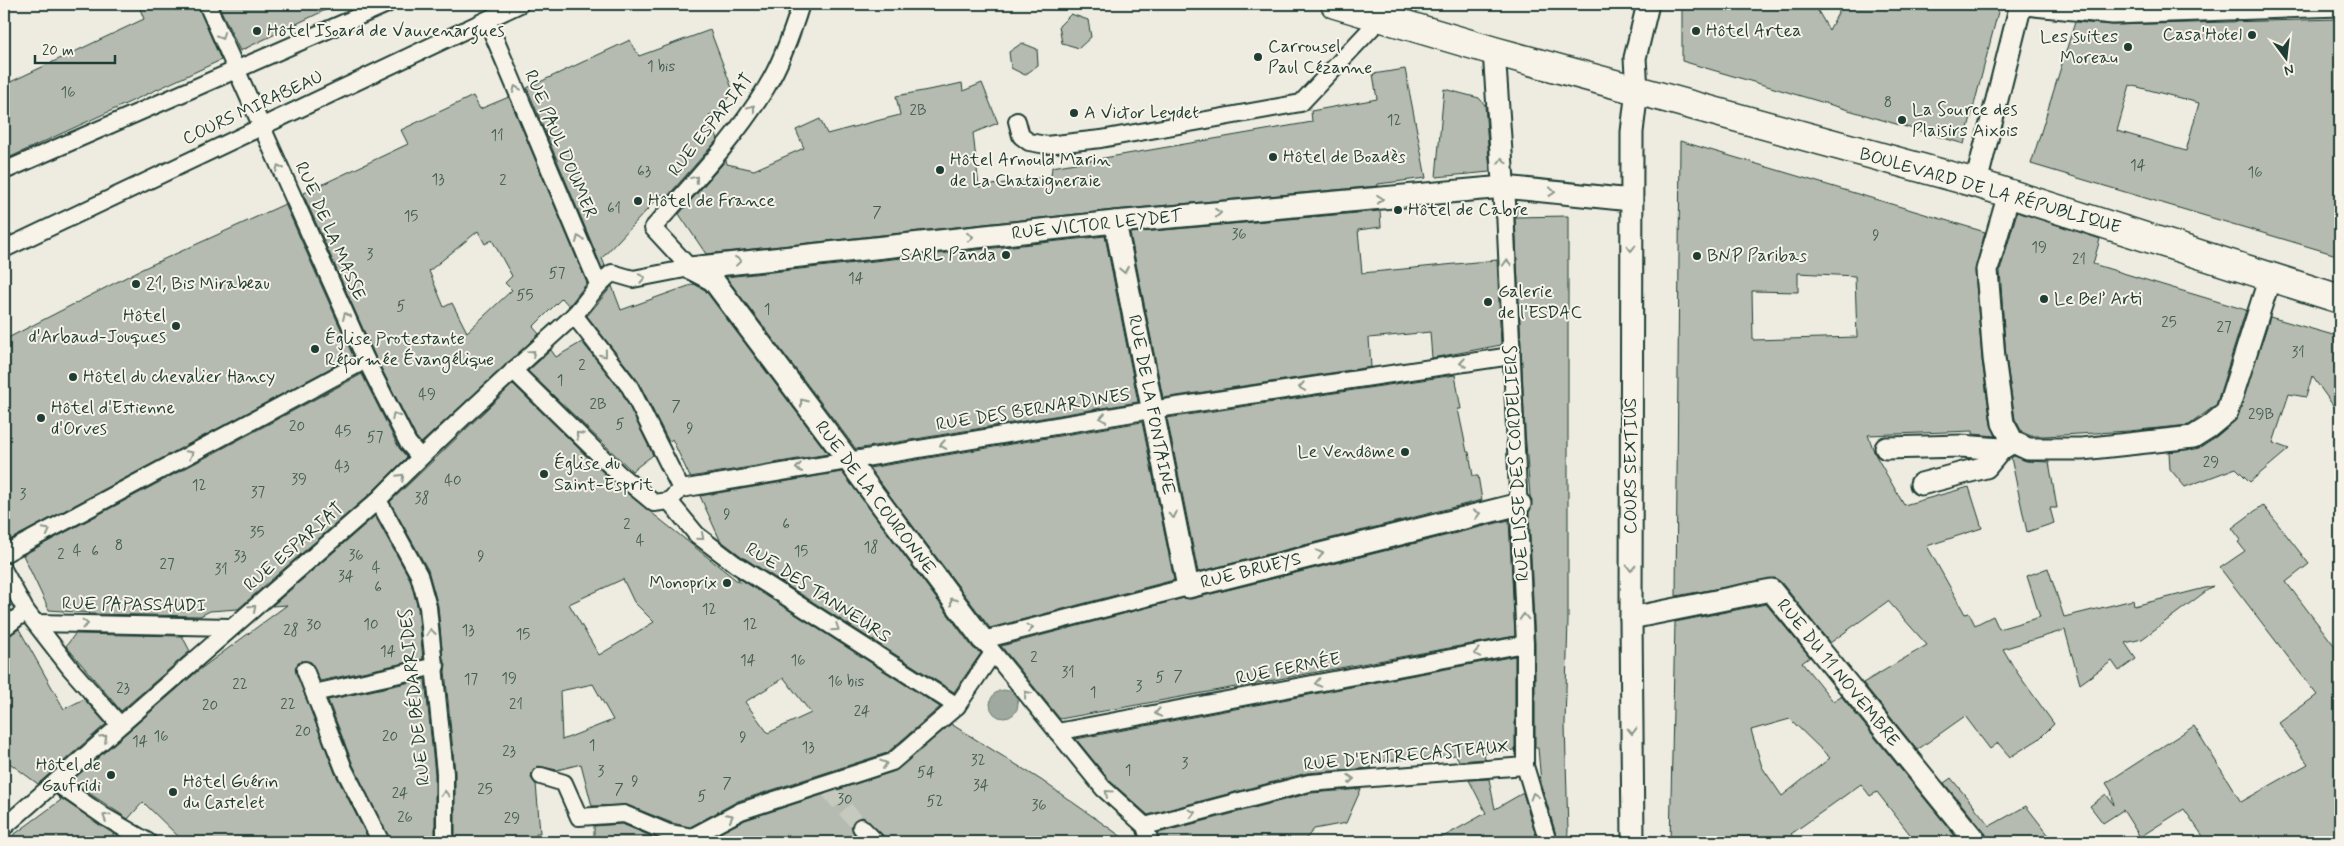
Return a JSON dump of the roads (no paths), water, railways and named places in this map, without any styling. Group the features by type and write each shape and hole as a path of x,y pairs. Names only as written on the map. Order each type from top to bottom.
{"main road":[{"name":"BOULEVARD DE LA RÉPUBLIQUE","path":"1335,4 1494,51 1976,183 2340,299"}],"street":[{"name":"RUE DE LA MASSE","path":"207,4 366,360 408,443 420,457"},
{"path":"4,171 387,4"},
{"name":"COURS MIRABEAU","path":"4,249 520,4"},
{"name":"RUE ESPARIAT","path":"690,268 653,228 737,130 766,88 789,42 801,4"},
{"name":"COURS SEXTIUS","path":"1633,842 1631,618 1632,132 1637,90 1635,58 1648,4"},
{"path":"1976,183 2023,4 2113,13 2340,5"},
{"path":"1017,121 1021,136 1030,142 1046,145 1101,139 1301,103 1381,18"},
{"name":"RUE PAUL DOUMER","path":"487,20 598,284"},
{"name":"RUE LISSE DES CORDELIERS","path":"1494,51 1504,188 1511,356 1520,504 1525,644 1525,766 1548,842"},
{"name":"RUE VICTOR LEYDET","path":"690,268 1115,222 1504,188 1631,200"},
{"path":"2007,446 1994,358 1987,270 2009,194"},
{"name":"RUE DE LA FONTAINE","path":"1115,222 1151,410 1188,587"},
{"path":"598,284 612,274 633,279 690,268"},
{"name":"RUE DE LA COURONNE","path":"690,268 713,280 847,461 988,646 1103,788 1145,826"},
{"path":"1886,448 2007,446 2028,449 2082,449 2193,437 2227,412 2270,277"},
{"name":"RUE ESPARIAT","path":"4,827 56,783 119,724 378,500 420,457 574,315 598,284"},
{"path":"574,315 630,387 682,489 662,502"},
{"name":"RUE DES BERNARDINES","path":"682,489 1151,410 1511,356"},
{"path":"4,554 366,360"},
{"name":"RUE DES TANNEURS","path":"513,370 619,474 662,502 697,535 736,564 957,706"},
{"path":"1921,484 1986,467 2007,446"},
{"name":"RUE DE BÉDARRIDES","path":"378,500 419,575 428,607 436,666 445,773 445,842"},
{"name":"RUE BRUEYS","path":"988,646 1188,587 1520,504"},
{"path":"4,571 31,617 71,669 119,724"},
{"name":"RUE DU 11 NOVEMBRE","path":"1631,618 1771,590 1976,842"},
{"path":"4,628 31,617"},
{"name":"RUE PAPASSAUDI","path":"31,617 231,627"},
{"name":"RUE FERMÉE","path":"1057,732 1525,644"},
{"path":"541,776 564,783 579,816 624,814 667,838 692,837 741,811 826,787 892,762 957,706 988,646"},
{"path":"314,693 436,666"},
{"path":"305,670 344,769 381,842"},
{"name":"RUE D'ENTRECASTEAUX","path":"1145,826 1309,783 1525,766"},
{"path":"56,783 105,817 148,842"},
{"path":"1145,826 1150,842"},
{"path":"861,827 876,842"}],"tunnel":[{"path":"829,791 861,827"}],"place":[{"name":"Hôtel Isoard de Vauvenargues","path":"257,31"},
{"name":"Hôtel Artea","path":"1696,31"},
{"name":"Casa'Hotel","path":"2252,35"},
{"name":"Les suites Moreau","path":"2128,47"},
{"name":"Carrousel Paul Cézanne","path":"1258,57"},
{"name":"A Victor Leydet","path":"1074,113"},
{"name":"La Source des Plaisirs Aixois","path":"1902,120"},
{"name":"Hôtel de Boadès","path":"1273,157"},
{"name":"Hôtel Arnould Marin de La Chataigneraie","path":"940,170"},
{"name":"Hôtel de France","path":"638,201"},
{"name":"Hôtel de Cabre","path":"1398,210"},
{"name":"SARL Panda","path":"1006,255"},
{"name":"BNP Paribas","path":"1697,256"},
{"name":"21, Bis Mirabeau","path":"136,284"},
{"name":"Le Bel’ Arti","path":"2044,299"},
{"name":"Galerie de l'ESDAC","path":"1488,302"},
{"name":"Hôtel d'Arbaud-Jouques","path":"176,326"},
{"name":"Église Protestante Réformée Évangélique","path":"315,349"},
{"name":"Hôtel du chevalier Hancy","path":"73,377"},
{"name":"Hôtel d'Estienne d'Orves","path":"41,418"},
{"name":"Le Vendôme","path":"1405,452"},
{"name":"Église du Saint-Esprit","path":"544,474"},
{"name":"Monoprix","path":"727,583"},
{"name":"Hôtel de Gaufridi","path":"111,775"},
{"name":"Hôtel Guérin du Castelet","path":"173,792"}]}
